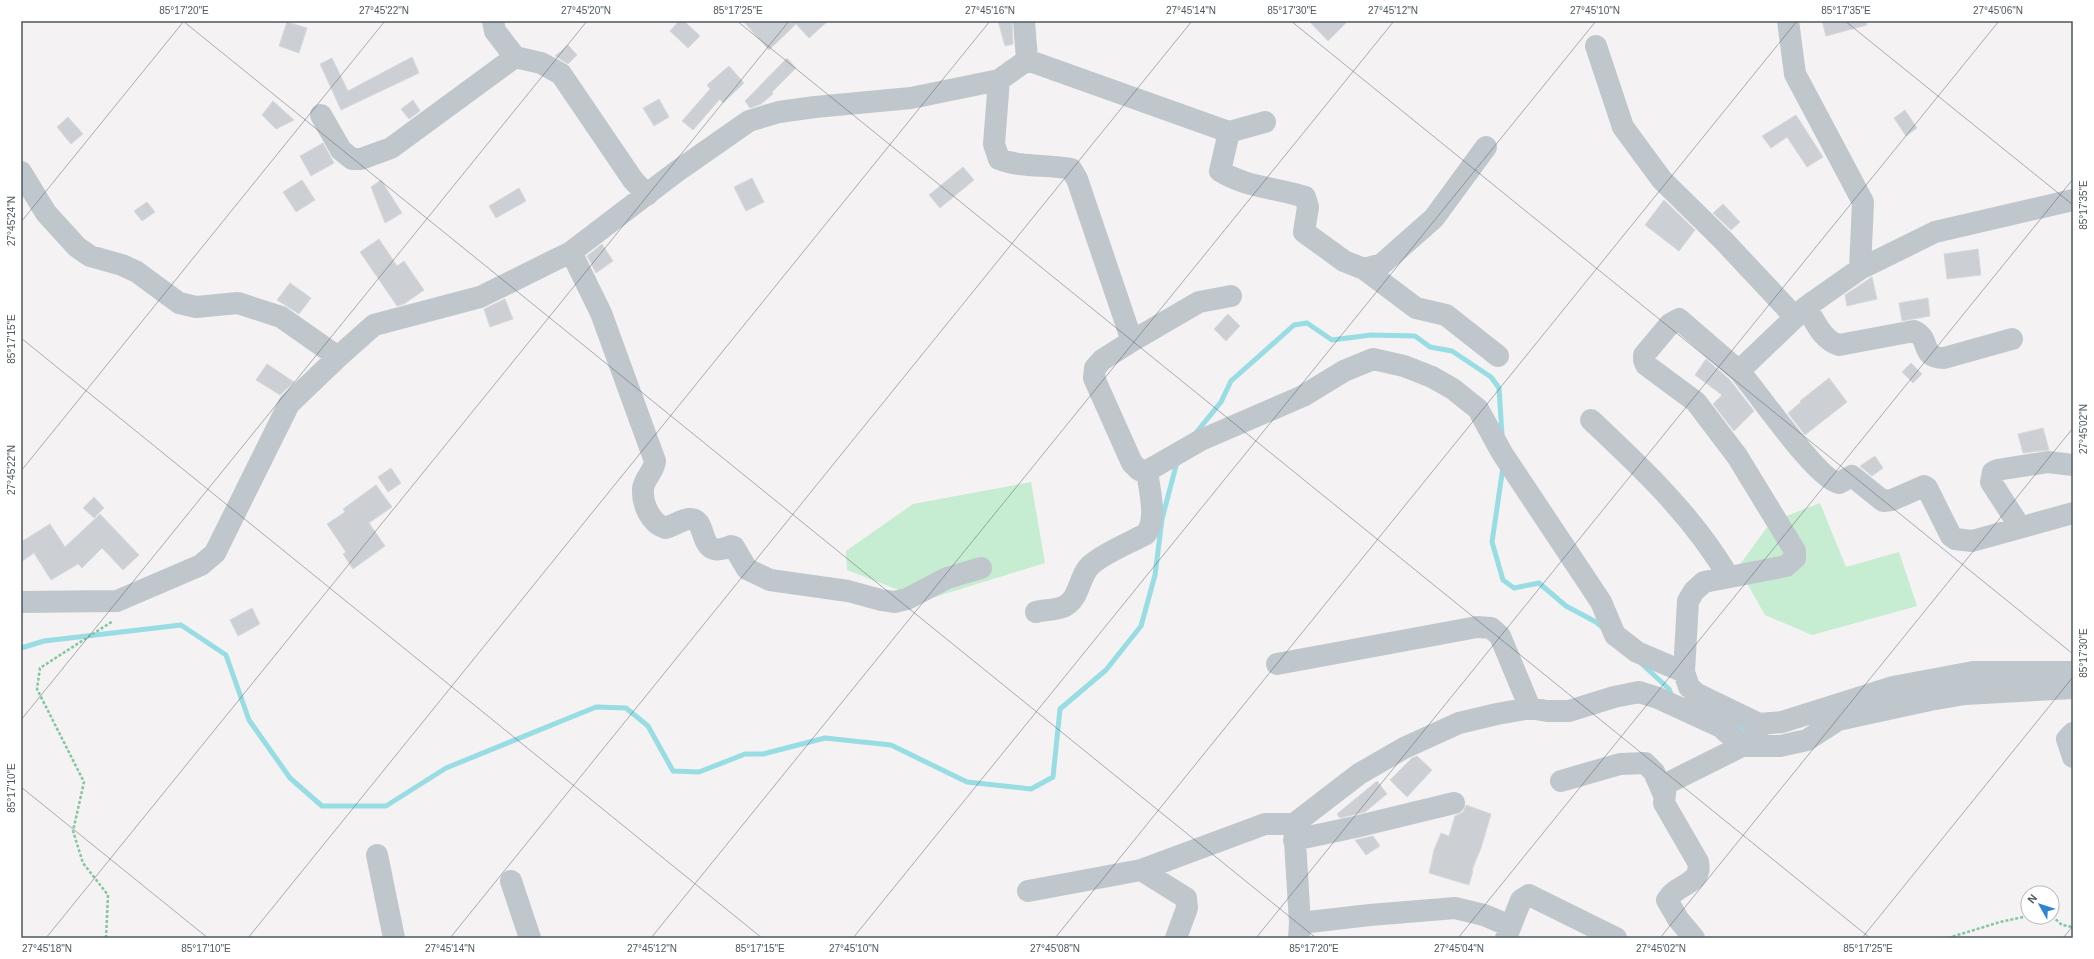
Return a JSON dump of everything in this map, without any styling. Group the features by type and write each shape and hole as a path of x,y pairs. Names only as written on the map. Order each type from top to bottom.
{"street":[{"path":"493,21 495,31 515,57 541,63 561,74 633,180 647,195"},
{"path":"1024,21 1027,60"},
{"path":"1788,21 1795,74 1863,202 1860,269"},
{"path":"1596,46 1623,127 1662,180 1830,342 1839,345 1914,330 1920,333 1924,338 1930,356 1944,358 2012,339"},
{"path":"320,115 341,150 352,159 361,160 390,148 515,57"},
{"path":"21,602 117,601 201,565 215,553 289,404 338,356 374,325 480,297 571,252 676,172 749,121 779,112 815,106 911,98 999,80 1027,60"},
{"path":"1027,60 1229,132 1266,122"},
{"path":"999,80 994,144 999,159 1013,164 1058,166 1071,169 1077,179 1132,341"},
{"path":"1229,132 1220,171 1228,176 1278,192 1304,197 1308,207 1304,232 1344,261 1364,269 1416,308 1446,315 1498,356"},
{"path":"1364,269 1382,264 1434,218 1486,147"},
{"path":"21,172 46,213 69,239 90,256 122,265 137,272 179,303 196,307 238,303 281,317 338,356"},
{"path":"1739,371 1800,312 1860,269 1935,232 2073,200"},
{"path":"571,252 601,313 655,461 655,470 646,482 643,490 646,508 652,519 659,526 665,528 688,519 693,520 699,523 707,544 712,548 717,550 731,546 734,547 747,569 770,580 848,591 894,602 907,599 947,578 982,568"},
{"path":"1231,296 1199,302 1102,360 1095,368 1094,378 1132,463 1139,470 1147,471 1173,454 1201,440 1303,396 1344,371 1373,359 1411,369 1432,377 1453,389 1478,409 1507,461 1601,602 1615,635 1638,652 1684,672"},
{"path":"1753,735 1689,687 1684,672 1688,601 1694,591 1704,582 1728,576 1786,566 1795,558 1795,551 1737,456 1696,402 1646,365 1644,354 1670,324 1679,320 1739,371 1810,460 1835,483 1840,483 1852,476 1883,501 1892,500 1924,486 1927,488 1951,536 1955,539 1972,541 2073,514"},
{"path":"1591,420 1644,470 1715,554 1728,576"},
{"path":"2020,527 1991,482 1993,472 2048,462 2073,465"},
{"path":"1036,612 1063,607 1076,595 1082,575 1092,563 1146,534 1150,528 1152,520 1147,471"},
{"path":"1277,664 1477,627 1491,628 1500,636 1530,708"},
{"path":"1694,938 1678,919 1666,900 1671,893 1697,878 1700,870 1698,862 1664,803 1666,784 1753,735 1782,722 1893,687 1973,672 2073,672"},
{"path":"1294,832 1359,774 1404,748 1459,723 1530,708 1547,711 1569,711 1614,697 1639,692 1658,698 1721,727 1753,735 1780,746 1807,740 1838,720 1951,696 2073,688"},
{"path":"2073,733 2068,739 2073,757"},
{"path":"1561,781 1620,764 1645,763 1654,772 1664,795"},
{"path":"1028,891 1141,870 1265,824 1294,832 1355,827 1454,803"},
{"path":"1294,832 1299,931 1370,914 1455,908 1484,915 1508,932 1521,900 1529,895 1616,938"},
{"path":"376,855 394,938"},
{"path":"1141,870 1186,898 1187,908 1176,938"},
{"path":"511,881 530,938"}],"path":[{"path":"106,938 108,895 83,863 73,831 84,782 37,689 40,668 116,619"},
{"path":"1948,938 2000,922 2020,918"},
{"path":"2060,923 2073,927"}],"green space":[{"path":"1031,482 1045,563 925,600 847,570 846,551 913,504"},
{"path":"1820,503 1846,567 1899,552 1917,606 1812,635 1765,615 1738,567 1771,522"}],"building":[{"path":"679,21 684,21 700,36 688,48 670,31"},
{"path":"743,21 828,21 809,38 796,24 769,50"},
{"path":"998,21 1012,21 1013,44 1005,46"},
{"path":"1309,21 1348,21 1328,41"},
{"path":"1822,21 1866,21 1867,25 1826,36"},
{"path":"287,22 307,28 299,53 279,46"},
{"path":"568,45 577,55 568,64 555,56"},
{"path":"412,57 419,73 341,110 320,64 332,58 348,91"},
{"path":"787,58 796,68 772,92 773,94 761,104 750,108 745,101"},
{"path":"729,66 744,83 723,103 720,99 693,130 682,121 710,89 707,85"},
{"path":"659,99 669,117 654,126 643,108"},
{"path":"413,100 420,111 409,119 401,109"},
{"path":"273,101 294,120 276,129 262,115"},
{"path":"1905,110 1917,128 1906,136 1894,118"},
{"path":"1796,115 1823,157 1807,167 1787,137 1771,148 1762,136"},
{"path":"68,117 83,134 71,144 57,127"},
{"path":"323,143 334,163 311,176 300,156"},
{"path":"963,167 974,180 940,208 929,195"},
{"path":"752,178 764,202 746,211 734,187"},
{"path":"302,180 315,200 296,212 283,192"},
{"path":"381,180 402,213 385,223 371,187"},
{"path":"519,188 526,201 496,218 489,206"},
{"path":"1664,200 1695,230 1679,251 1645,225"},
{"path":"147,202 155,212 142,221 134,211"},
{"path":"1723,204 1740,222 1731,230 1713,213"},
{"path":"379,239 397,266 404,261 424,290 404,304 397,306 360,252"},
{"path":"602,244 613,261 596,273 587,256"},
{"path":"1978,249 1981,275 1947,279 1944,254"},
{"path":"1872,277 1877,299 1847,306 1845,295"},
{"path":"290,283 311,298 299,314 277,300"},
{"path":"1928,298 1930,316 1902,321 1899,303"},
{"path":"505,299 513,319 490,327 484,309"},
{"path":"1228,314 1240,326 1226,341 1214,329"},
{"path":"1706,359 1730,380 1754,411 1734,431 1713,404 1722,395 1695,375"},
{"path":"1911,363 1922,374 1913,383 1902,372"},
{"path":"267,364 294,382 280,395 256,380"},
{"path":"1829,378 1847,402 1805,435 1788,413 1801,402 1800,401"},
{"path":"2043,428 2049,450 2023,453 2018,434"},
{"path":"1875,456 1883,468 1872,476 1860,466"},
{"path":"391,468 401,483 388,492 378,477"},
{"path":"376,485 392,507 369,523 385,546 353,569 343,554 346,552 327,524 345,512 343,509"},
{"path":"94,497 104,508 94,518 83,508"},
{"path":"100,514 139,555 123,570 102,548 82,568 78,564 51,580 34,553 21,562 21,542 50,524 65,547"},
{"path":"252,608 260,624 238,636 230,620"},
{"path":"1417,756 1432,770 1407,797 1390,780 1412,758"},
{"path":"1377,781 1387,794 1365,812 1340,818 1337,814"},
{"path":"1466,805 1491,814 1481,848 1472,870 1469,885 1429,873 1434,850 1441,833 1449,836 1455,816 1463,812"},
{"path":"1373,836 1380,846 1366,855 1355,840"}],"waterway":[{"path":"1195,434 1221,402 1231,381 1294,325 1307,323 1332,340 1371,335 1415,336 1430,347 1452,351 1491,377 1499,388 1502,435"},
{"path":"21,648 44,641 181,625 226,655 249,720 290,778 322,806 386,806 446,768 596,707 626,708 648,726 673,771 699,772 745,754 763,754 825,738 891,745 967,782 1031,789 1053,777 1060,709 1106,670 1141,626 1155,575 1162,519 1177,462"},
{"path":"1503,467 1492,542 1503,580 1514,588 1539,583 1566,606 1596,622 1602,627"},
{"path":"1642,664 1669,689 1672,697"},
{"path":"1734,726 1751,733"}]}
